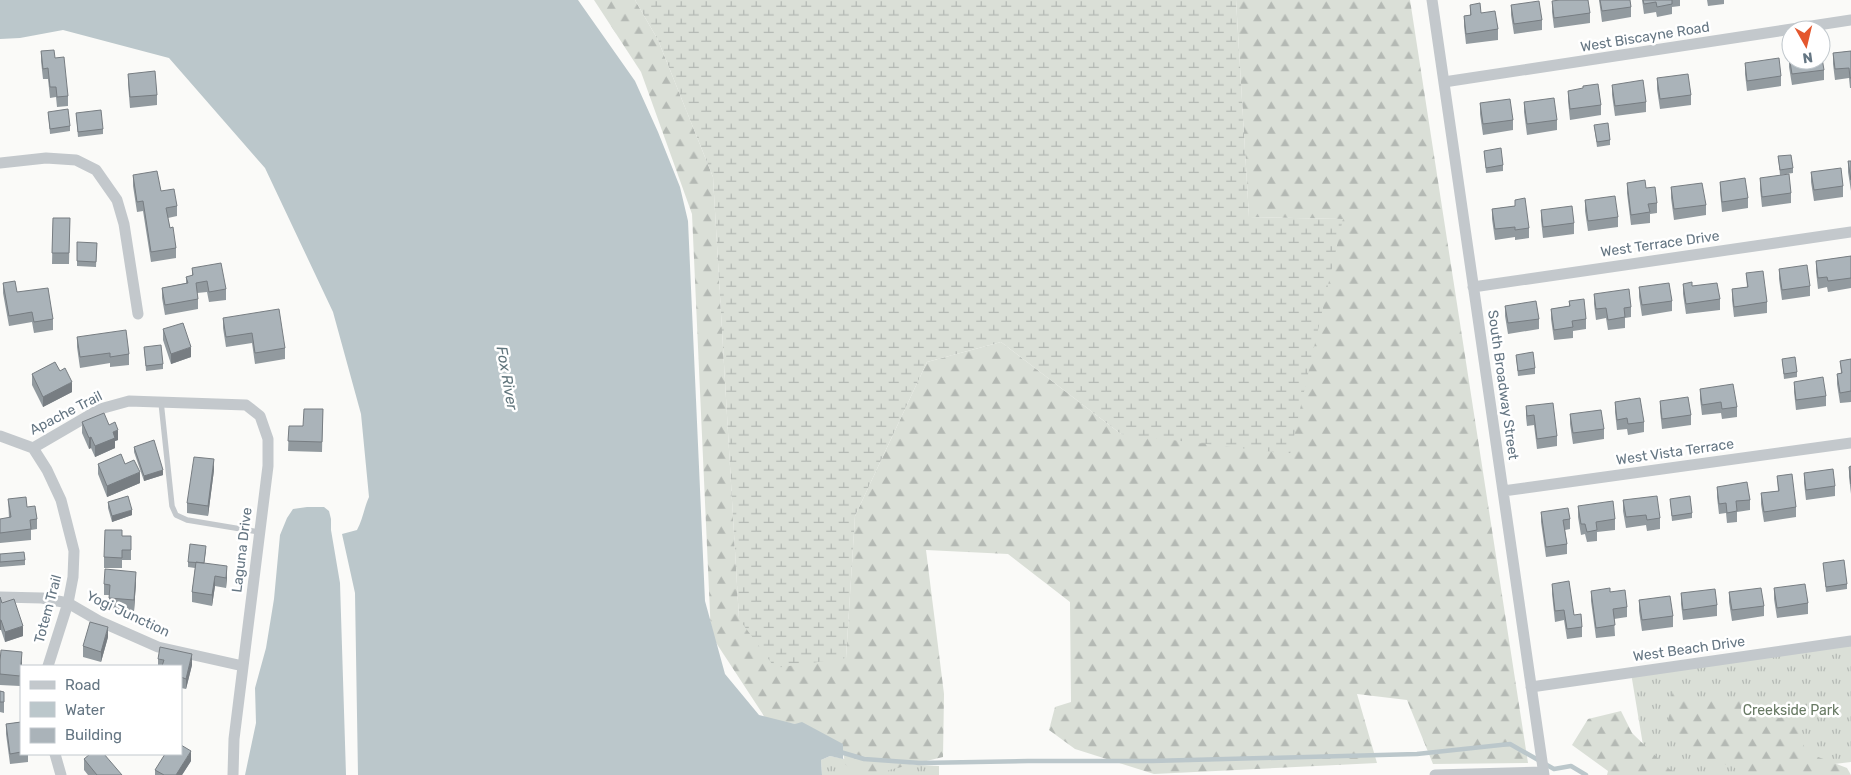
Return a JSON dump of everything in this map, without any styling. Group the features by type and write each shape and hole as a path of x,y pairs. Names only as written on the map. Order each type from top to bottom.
{"street":[{"name":"South Broadway Street","path":"1432,0 1544,773"},
{"name":"West Biscayne Road","path":"1444,82 1851,20"},
{"path":"0,163 46,158 76,160 96,170 117,200 124,224 138,314"},
{"name":"West Terrace Drive","path":"1473,287 1851,232"},
{"name":"Apache Trail","path":"0,436 34,448 100,409 129,401 177,402"},
{"name":"Laguna Drive","path":"177,402 246,406 260,416 268,439 268,466 234,739 233,775"},
{"name":"West Vista Terrace","path":"1503,491 1851,443"},
{"name":"Totem Trail","path":"34,448 61,500 74,551 74,578 48,665"},
{"name":"Yogi Junction","path":"0,596 42,598 68,603 99,621 158,647 243,666"},
{"name":"West Beach Drive","path":"1531,687 1851,641"},
{"path":"55,755 61,775"},
{"path":"1435,775 1544,773"}],"lane":[{"path":"161,402 172,506 176,515 186,520 259,532"}],"green space":[{"path":"594,0 635,0 658,40 713,177 739,619 846,658 855,516 927,362 1001,342 1121,434 1343,219 1249,217 1236,0 1410,0 1528,763 1433,764 1407,700 1357,694 1377,763 1154,774 1075,749 1049,730 1055,707 1071,702 1070,602 1008,554 926,550 944,694 943,757 889,770 884,775 857,775 845,764 842,744 795,724 766,719 711,635 692,214 641,72"},
{"path":"635,0 1236,0 1249,217 1343,219 1290,454 1121,434 1001,342 927,362 855,516 846,658 775,668 739,619 713,177 658,40"},
{"name":"Creekside Park","path":"1851,641 1851,762 1741,775 1648,775 1631,673"},
{"path":"1673,689 1700,701 1752,701 1770,719 1799,715 1805,752 1847,768 1851,775 1742,775 1734,767 1701,757 1668,722"},
{"path":"1621,711 1632,733 1669,769 1682,775 1607,775 1608,771 1572,745 1588,719"},
{"path":"830,756 859,762 939,766 939,775 822,775 821,760"}],"water":[{"name":"Fox River","path":"0,0 578,0 635,81 680,187 688,221 705,601 725,674 759,715 795,724 802,722 843,744 843,759 830,756 821,760 822,775 358,775 355,593 342,534 357,530 369,497 361,414 333,312 265,168 169,58 63,30 20,38 0,39"},
{"path":"324,507 329,511 331,519 331,530 340,583 346,775 245,775 256,723 255,688 266,648 274,599 280,535 293,509"}],"building":[{"path":"1588,0 1590,13 1554,18 1552,1"},
{"path":"1600,0 1630,0 1631,7 1602,11"},
{"path":"1643,0 1672,0 1672,4 1657,7 1656,2 1644,4"},
{"path":"1539,1 1542,20 1514,24 1511,5"},
{"path":"1480,3 1481,13 1495,11 1498,29 1466,34 1464,16 1471,15 1470,5"},
{"path":"54,50 55,58 64,57 68,96 57,97 56,87 50,87 48,68 43,69 41,51"},
{"path":"1851,51 1850,78 1849,68 1835,69 1833,53"},
{"path":"1779,58 1781,76 1747,81 1745,63"},
{"path":"1791,70 1824,70 1792,74"},
{"path":"155,71 157,95 130,97 128,74"},
{"path":"1688,74 1691,95 1660,99 1657,78"},
{"path":"1643,80 1646,102 1615,106 1612,85"},
{"path":"1598,84 1601,105 1570,109 1568,91"},
{"path":"1554,98 1557,120 1527,124 1524,102"},
{"path":"1510,99 1513,120 1483,124 1480,103"},
{"path":"68,109 70,126 50,129 48,112"},
{"path":"101,110 103,129 78,132 76,113"},
{"path":"1608,123 1610,140 1597,142 1594,125"},
{"path":"1501,148 1503,165 1486,168 1484,151"},
{"path":"1791,155 1793,168 1780,170 1778,156"},
{"path":"1848,161 1851,161 1851,180"},
{"path":"1841,168 1843,186 1814,190 1811,172"},
{"path":"157,171 161,191 174,189 177,206 166,208 170,228 173,227 176,248 151,252 143,201 137,202 133,175"},
{"path":"1789,174 1791,193 1762,197 1760,178"},
{"path":"1745,178 1748,198 1722,202 1720,182"},
{"path":"1645,180 1646,188 1655,187 1657,203 1648,204 1650,212 1631,215 1627,183"},
{"path":"1702,183 1706,205 1674,209 1671,187"},
{"path":"1615,196 1618,217 1588,221 1585,200"},
{"path":"1525,198 1529,228 1515,230 1515,227 1495,229 1492,209 1515,206 1515,200"},
{"path":"1572,206 1574,223 1543,227 1541,210"},
{"path":"53,218 70,218 69,253 52,253"},
{"path":"77,242 97,243 96,262 77,261"},
{"path":"1851,256 1851,278 1828,281 1827,277 1818,278 1816,261"},
{"path":"221,263 226,289 209,292 207,281 196,283 198,299 165,305 162,288 188,283 186,277 193,275 192,268"},
{"path":"1807,265 1810,286 1782,290 1779,269"},
{"path":"1763,271 1767,302 1734,307 1732,289 1748,287 1746,273"},
{"path":"15,281 17,292 48,288 53,319 34,322 32,312 9,316 3,283"},
{"path":"1692,282 1692,286 1717,283 1720,299 1686,304 1683,284"},
{"path":"1669,283 1672,301 1642,305 1639,287"},
{"path":"1629,289 1631,307 1624,308 1625,317 1608,320 1606,308 1596,309 1594,294"},
{"path":"1584,299 1586,319 1572,321 1573,327 1554,330 1551,309 1570,306 1569,301"},
{"path":"1536,301 1539,319 1508,323 1505,306"},
{"path":"279,309 285,348 255,353 252,333 226,337 223,318"},
{"path":"183,323 191,347 171,354 163,329"},
{"path":"126,330 129,354 110,357 110,353 80,357 77,337"},
{"path":"161,345 163,364 146,366 144,347"},
{"path":"1533,352 1535,368 1518,371 1516,355"},
{"path":"1795,357 1797,372 1784,374 1782,359"},
{"path":"1851,359 1851,391 1840,393 1837,374 1842,373 1840,361"},
{"path":"55,362 60,371 65,368 72,382 43,397 32,374"},
{"path":"1823,377 1826,396 1796,400 1794,382"},
{"path":"1733,384 1737,407 1722,409 1721,402 1702,405 1700,389"},
{"path":"1688,397 1691,415 1662,419 1660,401"},
{"path":"1640,398 1644,422 1628,424 1627,418 1617,420 1615,402"},
{"path":"1553,403 1557,436 1537,439 1534,415 1527,416 1526,406"},
{"path":"304,409 323,409 322,442 288,441 289,426 303,426"},
{"path":"1601,410 1604,429 1573,433 1570,414"},
{"path":"104,413 109,425 115,422 118,430 113,432 115,438 95,446 82,422"},
{"path":"154,440 163,470 144,476 134,447"},
{"path":"121,454 125,464 134,460 140,472 107,486 98,464"},
{"path":"194,457 214,459 208,506 187,503"},
{"path":"1851,466 1851,484 1849,467"},
{"path":"1833,469 1835,486 1806,490 1804,473"},
{"path":"1792,474 1796,507 1764,512 1761,493 1779,491 1777,476"},
{"path":"1747,482 1750,500 1736,501 1737,511 1727,513 1726,503 1719,504 1717,487"},
{"path":"128,496 132,510 112,516 108,502"},
{"path":"1657,496 1660,518 1647,520 1646,515 1626,517 1623,500"},
{"path":"1690,496 1692,513 1672,516 1670,499"},
{"path":"26,497 27,507 35,506 37,519 30,520 31,529 0,533 0,519 11,517 8,499"},
{"path":"1613,501 1615,519 1596,522 1597,530 1587,532 1585,524 1581,524 1578,506"},
{"path":"1568,508 1570,519 1563,520 1567,544 1546,547 1541,512"},
{"path":"105,530 122,530 122,536 131,536 131,550 122,550 122,558 104,557"},
{"path":"190,544 206,546 204,563 188,562"},
{"path":"24,552 25,560 0,562 0,554"},
{"path":"1844,560 1847,584 1826,587 1823,563"},
{"path":"196,562 227,566 226,578 215,576 212,595 192,592"},
{"path":"105,569 136,572 134,600 109,598 110,585 104,584"},
{"path":"1569,581 1574,615 1581,614 1582,627 1567,629 1564,610 1555,611 1552,584"},
{"path":"1805,584 1808,603 1777,608 1774,588"},
{"path":"1610,588 1610,592 1625,590 1627,607 1613,609 1615,625 1596,628 1591,591"},
{"path":"1761,588 1764,606 1732,610 1729,592"},
{"path":"1715,589 1717,605 1683,610 1681,593"},
{"path":"1670,596 1673,616 1642,620 1639,600"},
{"path":"0,597 2,603 14,599 23,626 5,632 0,620"},
{"path":"90,622 108,627 101,652 83,646"},
{"path":"160,647 192,654 186,679 182,677 182,665 162,665 164,660 158,659"},
{"path":"1,650 22,652 20,676 0,674"},
{"path":"0,691 4,692 4,702 0,702"},
{"path":"20,722 20,752 10,754 6,724"},
{"path":"182,746 191,751 176,775 164,775 155,770 164,755 182,755"},
{"path":"89,755 105,755 122,775 97,775 84,759"}],"waterway":[{"path":"837,751 864,759 920,763 1152,761 1417,754 1510,744 1554,769 1571,766 1586,775"}]}
